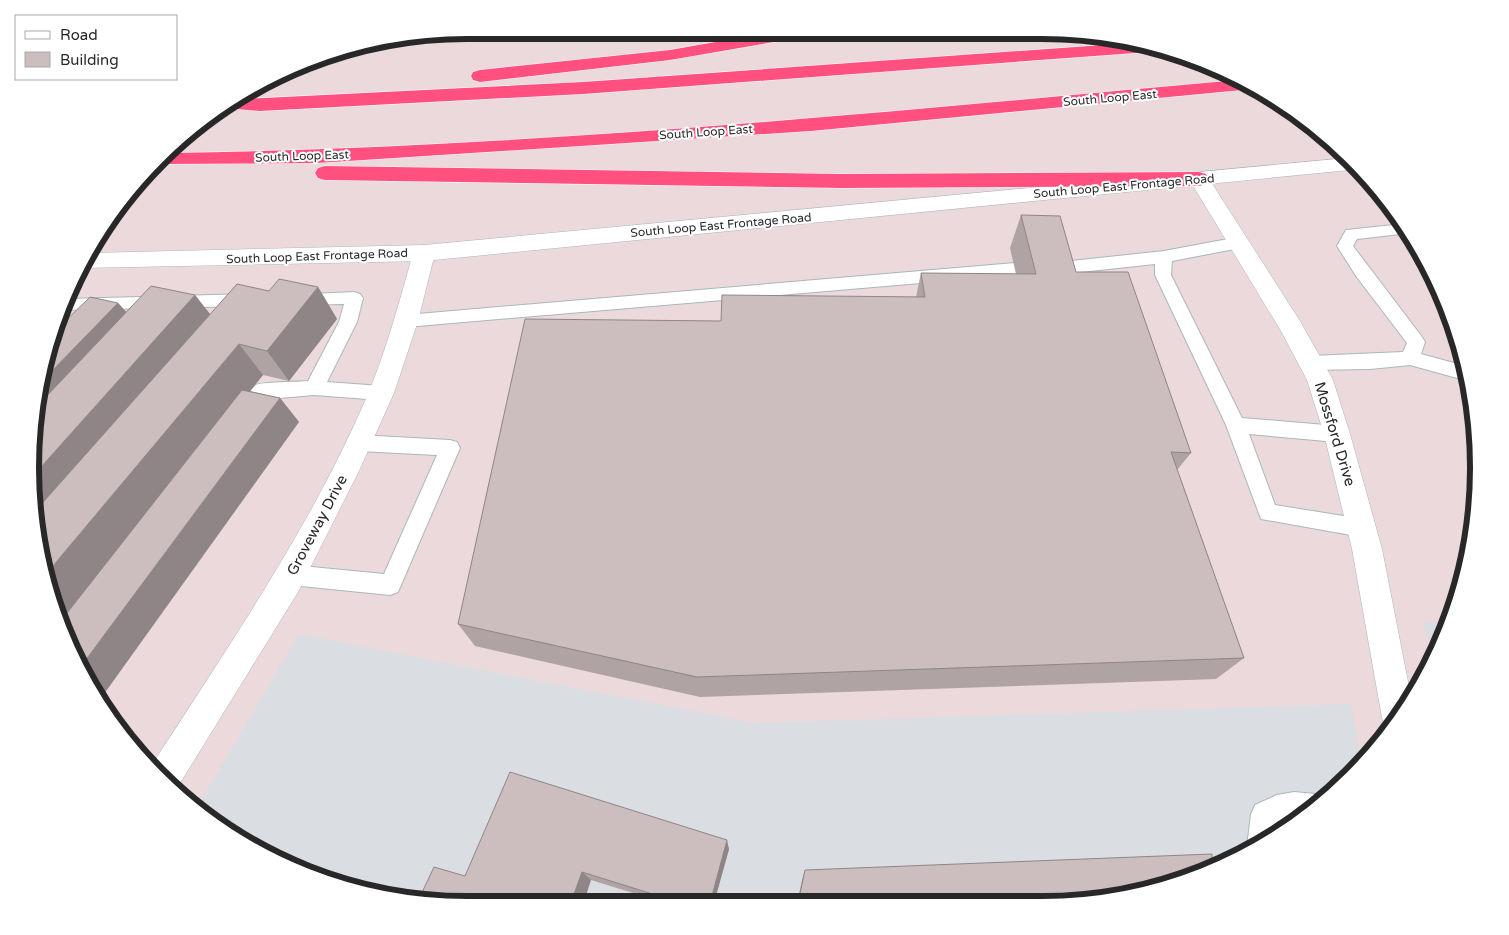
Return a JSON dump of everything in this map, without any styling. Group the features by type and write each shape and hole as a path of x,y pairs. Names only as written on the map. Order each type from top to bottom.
{"highway":[{"path":"260,105 670,55 763,39"},
{"path":"240,104 260,105 583,88 1131,48"},
{"name":"South Loop East","path":"170,159 317,157 811,126 1237,86"},
{"path":"163,165 291,172 812,181 1198,179"}],"main road":[{"name":"South Loop East Frontage Road","path":"92,261 424,253 1346,165"},
{"name":"Mossford Drive","path":"1198,179 1292,327 1320,380 1337,434 1362,528 1398,705"},
{"name":"Groveway Drive","path":"167,773 291,575 358,444 381,393 406,321 424,253"}],"lane":[{"path":"1398,230 1352,234 1345,246 1362,272 1416,342 1410,358"},
{"path":"1053,269 1164,256 1239,242"},
{"path":"1164,256 1162,275 1236,425 1268,512 1362,528"},
{"path":"406,321 1015,269"},
{"path":"283,300 354,298 348,322 314,388"},
{"path":"70,305 264,300"},
{"path":"1311,363 1370,362 1410,358 1459,372"},
{"path":"236,427 263,389 280,391 314,388 381,393"},
{"path":"1236,425 1337,434"},
{"path":"291,575 390,585 450,448 358,444"},
{"path":"1261,836 1264,814 1283,804 1305,806"}],"shaded area":[{"path":"1423,621 1440,625 1430,649"},
{"path":"299,634 754,723 1351,704 1360,755 1345,771 1303,808 1256,839 1231,852 1206,864 1152,882 1097,893 1070,895 468,896 412,893 357,882 303,864 253,839 200,803"}],"building":[{"path":"1021,215 1060,216 1076,272 1128,272 1191,453 1171,452 1244,658 697,677 458,624 525,319 721,321 722,295 925,297 921,273 1036,274"},
{"path":"279,279 318,287 267,351 239,344 51,568 42,523 41,505 237,284 269,291"},
{"path":"151,286 195,295 39,469 44,398"},
{"path":"90,297 118,303 49,374 65,322"},
{"path":"242,390 280,398 85,661 65,615"},
{"path":"510,772 727,840 712,896 659,896 582,872 573,896 468,896 421,894 434,867 465,876"},
{"path":"1212,854 1212,861 1206,864 1152,882 1097,893 1070,895 799,896 805,870"}]}
